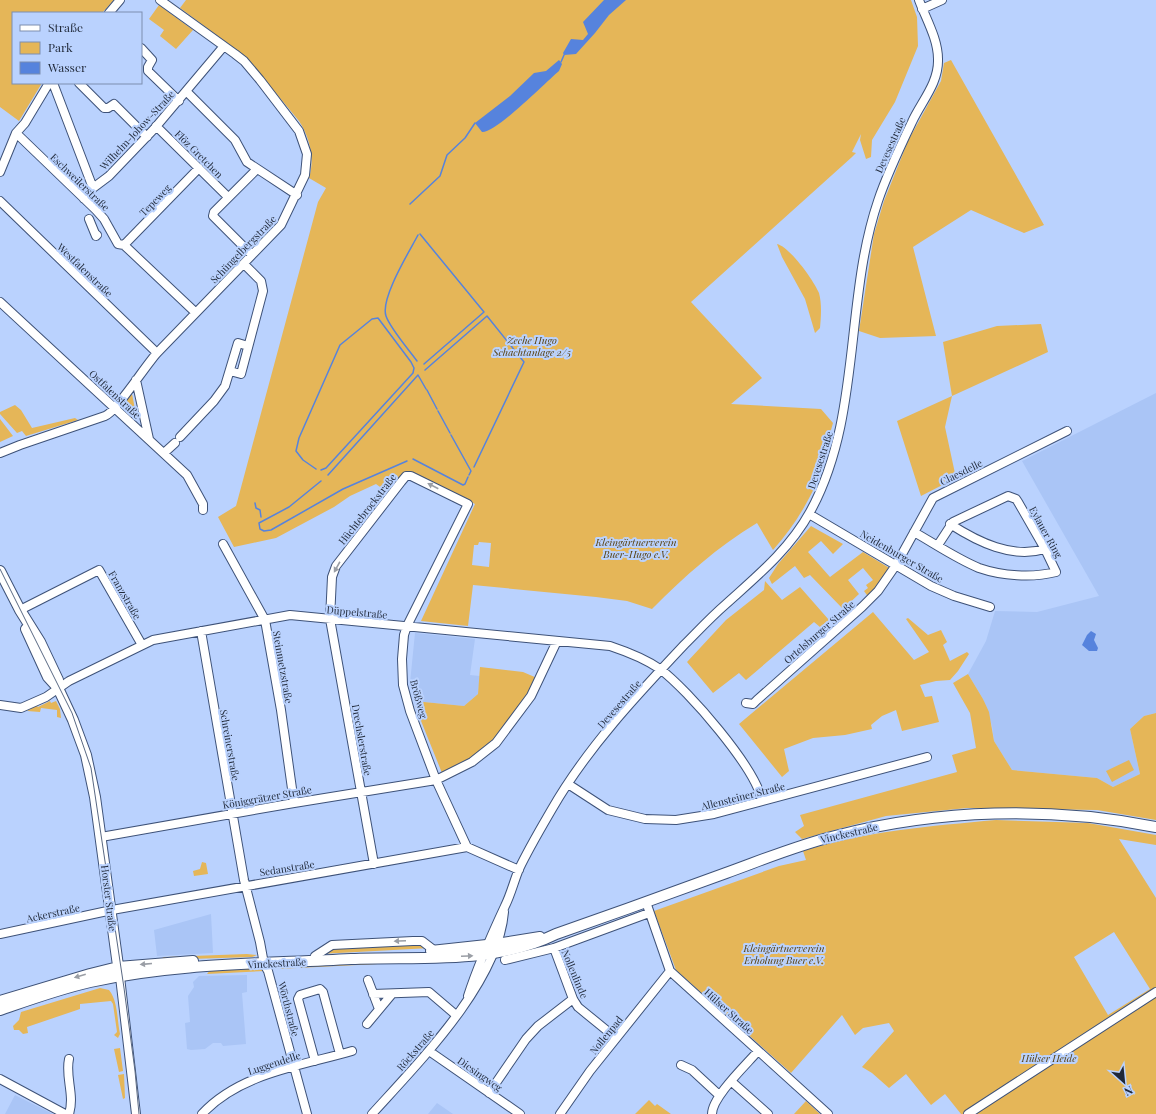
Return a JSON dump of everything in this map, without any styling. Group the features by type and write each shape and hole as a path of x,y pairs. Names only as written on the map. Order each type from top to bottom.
{"main road":[{"name":"Horster Straße","path":"0,571 20,610 46,654 58,680 58,688 73,720 86,755 95,797 119,972"},
{"name":"Vinckestraße","path":"264,961 525,947 556,934 811,842 896,823 959,816 1028,813 1067,815 1156,826"},
{"name":"Vinckestraße","path":"0,1001 90,974 175,970 315,956 489,949"},
{"name":"Vinckestraße","path":"0,1010 89,983 119,972"}],"street":[{"path":"111,12 120,0"},
{"name":"Schüngelbergstraße","path":"0,453 105,416 115,408 157,353 281,225 305,175 307,158 305,144 299,131 244,61 160,0"},
{"name":"Devesestraße","path":"489,949 519,870 553,807 568,784 611,726 661,670 707,621 778,557 810,514 823,487 838,441 859,282 866,246 878,202 913,119 937,73 939,62 936,45 918,0"},
{"path":"922,9 942,0"},
{"name":"Wilhelm-Johow-Straße","path":"85,200 94,188 109,176 147,137 224,46"},
{"path":"142,49 152,60 148,67 148,71 179,101"},
{"path":"0,172 16,133 25,123 48,84"},
{"path":"53,84 94,188"},
{"path":"81,84 106,109 114,104 147,137"},
{"path":"186,91 235,140 247,162 297,194"},
{"name":"Flöz Gretchen","path":"156,126 228,197"},
{"name":"Eschweilerstraße","path":"16,133 104,219 109,231 116,239 118,244 124,245 196,312"},
{"name":"Tepeweg","path":"124,245 199,168"},
{"path":"252,255 213,217 214,212 257,169"},
{"name":"Westfalenstraße","path":"0,201 157,353"},
{"path":"89,219 96,236 97,234"},
{"path":"164,453 214,401 225,386 230,371 241,374 263,287 261,281 244,264"},
{"name":"Ostfalenstraße","path":"0,302 187,475 203,504 203,510"},
{"path":"136,380 149,439"},
{"name":"Claesdelle","path":"896,565 929,504 937,495 1067,431"},
{"name":"Hüchtebrockstraße","path":"330,619 332,577 336,566 405,477 414,477 468,504"},
{"name":"Eylauer Ring","path":"914,532 979,568 995,572 1020,575 1038,575 1056,572 1045,549 1016,499 1008,496 950,524"},
{"name":"Brößweg","path":"467,847 436,780 410,711 404,691 402,659 404,634 407,626 468,504"},
{"name":"Neidenburger Straße","path":"810,514 931,586 954,596 990,607"},
{"path":"938,545 950,524 980,541 997,548 1026,552 1045,549"},
{"name":"Steinmetzstraße","path":"223,544 264,620 281,710 294,803"},
{"name":"Ortelsburger Straße","path":"746,703 753,704 862,607 878,591 896,565"},
{"name":"Franzstraße","path":"20,610 99,570 142,645"},
{"name":"Düppelstraße","path":"0,705 21,708 153,640 290,615 610,646 634,654 661,670 696,704 720,732 750,774 761,795 762,801"},
{"name":"Drechslerstraße","path":"330,619 374,864"},
{"name":"Schreinerstraße","path":"201,631 245,886"},
{"name":"Königgrätzer Straße","path":"101,837 232,813 436,780 472,762 496,743 531,696 557,641"},
{"name":"Allensteiner Straße","path":"568,784 608,810 654,820 676,820 701,817 928,757"},
{"path":"467,847 519,870"},
{"name":"Sedanstraße","path":"110,910 467,847"},
{"name":"Wörthstraße","path":"245,886 264,961 308,1114"},
{"name":"Hülser Straße","path":"646,902 670,971 828,1114"},
{"name":"Ackerstraße","path":"0,934 110,910"},
{"path":"505,960 554,948 649,913"},
{"name":"Nollenlinde","path":"554,948 572,999 578,1007 616,1038"},
{"name":"Röckstraße","path":"372,1114 429,1051 456,1016 468,996 477,985 489,949"},
{"name":"Nollenpad","path":"560,1114 590,1071 670,971"},
{"name":"Horster Straße","path":"119,972 136,1114"},
{"path":"368,980 379,1009"},
{"name":"Luggendelle","path":"315,1061 298,999 300,995 309,992 320,990 323,992 340,1054"},
{"path":"373,994 429,992 456,1016"},
{"path":"968,1114 1156,992"},
{"path":"367,1024 392,994"},
{"path":"489,1093 526,1039 538,1026 572,999"},
{"name":"Luggendelle","path":"202,1114 211,1105 238,1087 258,1078 352,1051"},
{"name":"Diesingweg","path":"429,1051 520,1114"},
{"path":"712,1114 714,1104 720,1095 758,1051"},
{"path":"69,1059 67,1066 72,1103 69,1114"},
{"path":"681,1065 692,1070 720,1095"},
{"path":"0,1079 65,1114"},
{"path":"732,1082 768,1114"}],"shaded area":[{"path":"1156,393 1156,713 1144,716 1130,729 1140,774 1113,787 1097,778 1012,770 994,741 992,726 983,699 968,674 986,641 995,611 1037,612 1099,596 1022,461"},
{"path":"415,633 475,639 470,675 480,676 478,694 464,706 424,702 415,706 410,683"},
{"path":"211,914 213,953 157,956 154,930"},
{"path":"247,975 247,992 242,993 246,1044 223,1046 221,1043 213,1043 205,1049 187,1049 185,1023 190,1022 188,996 194,987 193,982 199,976"},
{"path":"15,1095 53,1114 5,1114"},
{"path":"437,1103 453,1114 428,1114"}],"green space":[{"path":"0,0 114,0 103,12 12,12 12,84 41,84 19,121 0,107"},
{"name":"Zeche Hugo Schachtanlage 2/5","path":"186,0 911,0 917,17 918,46 895,102 872,140 871,157 866,159 860,140 861,134 852,152 856,153 852,157 691,302 762,378 731,404 821,409 833,423 823,458 825,458 811,495 790,529 773,550 757,523 715,552 652,609 627,601 473,585 468,626 421,621 475,504 414,473 403,474 387,492 376,484 350,496 334,507 276,538 234,547 218,517 236,506 318,202 326,188 309,178 312,163 309,141 299,121 246,57 180,8","holes":["479,542 491,543 489,567 472,565 474,545 478,545"]},
{"path":"159,5 193,30 176,49 160,36 164,30 149,19"},
{"path":"951,60 1044,225 1024,233 971,210 913,247 936,336 880,338 859,331 874,234 884,201 908,141 941,81 944,63"},
{"path":"777,244 782,246 795,258 807,273 819,293 821,306 820,328 815,333 805,299 782,257"},
{"path":"1041,324 1048,352 952,396 943,342 997,326"},
{"path":"132,394 136,420 124,407 124,404"},
{"path":"952,396 945,427 956,478 921,496 897,421"},
{"path":"15,405 21,410 32,428 75,418 78,420 26,436 22,431 17,433 0,414 0,412"},
{"path":"0,419 13,436 0,442"},
{"path":"811,526 843,544 833,554 821,541 808,552 830,577 863,552 891,569 869,598 864,591 868,588 866,585 873,580 863,568 848,580 859,594 843,609 810,575 804,578 795,566 772,584 769,578 778,564"},
{"path":"765,581 782,600 800,587 829,620 820,627 814,622 746,680 739,673 713,693 687,662 726,620 764,590"},
{"path":"873,612 914,660 929,652 906,619 908,618 928,635 941,630 947,642 943,645 950,661 967,652 969,654 950,680 936,681 920,685 925,697 932,696 939,722 902,731 896,710 882,716 871,725 872,729 845,735 813,738 784,749 789,771 782,777 739,724"},
{"path":"480,667 523,672 537,678 509,723 492,743 472,759 442,773 415,706 424,702 464,706 478,694"},
{"path":"968,674 989,712 994,741 1012,770 1097,778 1113,787 1140,774 1130,729 1144,716 1156,713 1156,820 1097,810 967,808 886,816 802,839 795,832 804,826 800,815 957,772 952,755 976,748 970,713 953,683"},
{"path":"50,701 51,703 56,701 60,709 61,718 57,717 57,710 41,708 40,712 27,711 36,705 38,707"},
{"path":"1129,760 1134,770 1112,782 1106,771"},
{"path":"996,820 1088,823 1156,835 1156,845 1119,839 1156,898 1156,1114 961,1114 945,1094 931,1105 906,1074 889,1088 872,1073 862,1067 894,1031 889,1023 863,1028 855,1035 842,1015 791,1073 676,970 654,911 779,866 806,860 803,851 827,844 899,830","holes":["1114,932 1150,989 1108,1015 1074,957"]},
{"path":"202,862 206,863 208,874 194,876 193,871 200,869"},
{"path":"419,943 430,948 320,954 330,947"},
{"path":"247,954 257,955 252,957 159,960 164,957"},
{"path":"459,960 277,969 277,966"},
{"path":"261,967 265,971 207,974 210,970"},
{"path":"100,988 109,990 112,994 117,1011 120,1034 118,1038 114,1035 117,1032 113,1004 111,1001 80,1004 80,1009 27,1027 28,1033 23,1034 19,1030 14,1030 13,1026 19,1020 21,1012"},
{"path":"120,1048 123,1071 119,1072 114,1049"},
{"path":"124,1074 125,1098 123,1099 118,1075"},
{"path":"649,1100 655,1106 657,1104 671,1114 635,1114"},
{"path":"806,1101 820,1114 794,1114"}],"water":[{"path":"604,0 626,0 609,15 576,54 564,55 563,53 571,39 583,40 588,34 583,22"},
{"path":"559,60 562,64 559,71 509,116 489,130 482,132 475,123 510,96 534,73 546,71"},
{"path":"1091,631 1096,634 1094,640 1098,648 1097,651 1089,651 1082,645 1087,635"}],"waterway":[{"path":"561,62 564,55"},
{"path":"410,204 440,176 447,155 465,138 475,123"},
{"path":"420,234 484,312 424,364"},
{"path":"417,361 391,327 386,316 385,308 391,287 418,235"},
{"path":"425,370 487,316 524,362 474,467"},
{"path":"316,469 303,460 296,451 299,438 340,345 372,319 378,318 411,362 414,368 413,373 326,468 321,470"},
{"path":"328,475 418,375 426,389"},
{"path":"427,390 437,409"},
{"path":"438,411 450,433"},
{"path":"451,435 471,471 469,475"},
{"path":"413,459 463,485 468,477"},
{"path":"321,481 289,507 259,523 260,529 264,531 271,530 343,489 407,461"},
{"path":"255,503 256,508 260,510 261,517"}],"tram line":[{"path":"0,569 72,713 91,768 124,988 139,1114"}],"park label":[{"name":"Kleingärtnerverein Buer-Hugo e.V.","path":"636,548"},
{"name":"Kleingärtnerverein Erholung Buer e.V.","path":"784,954"},
{"name":"Hülser Heide","path":"1049,1058"}]}
